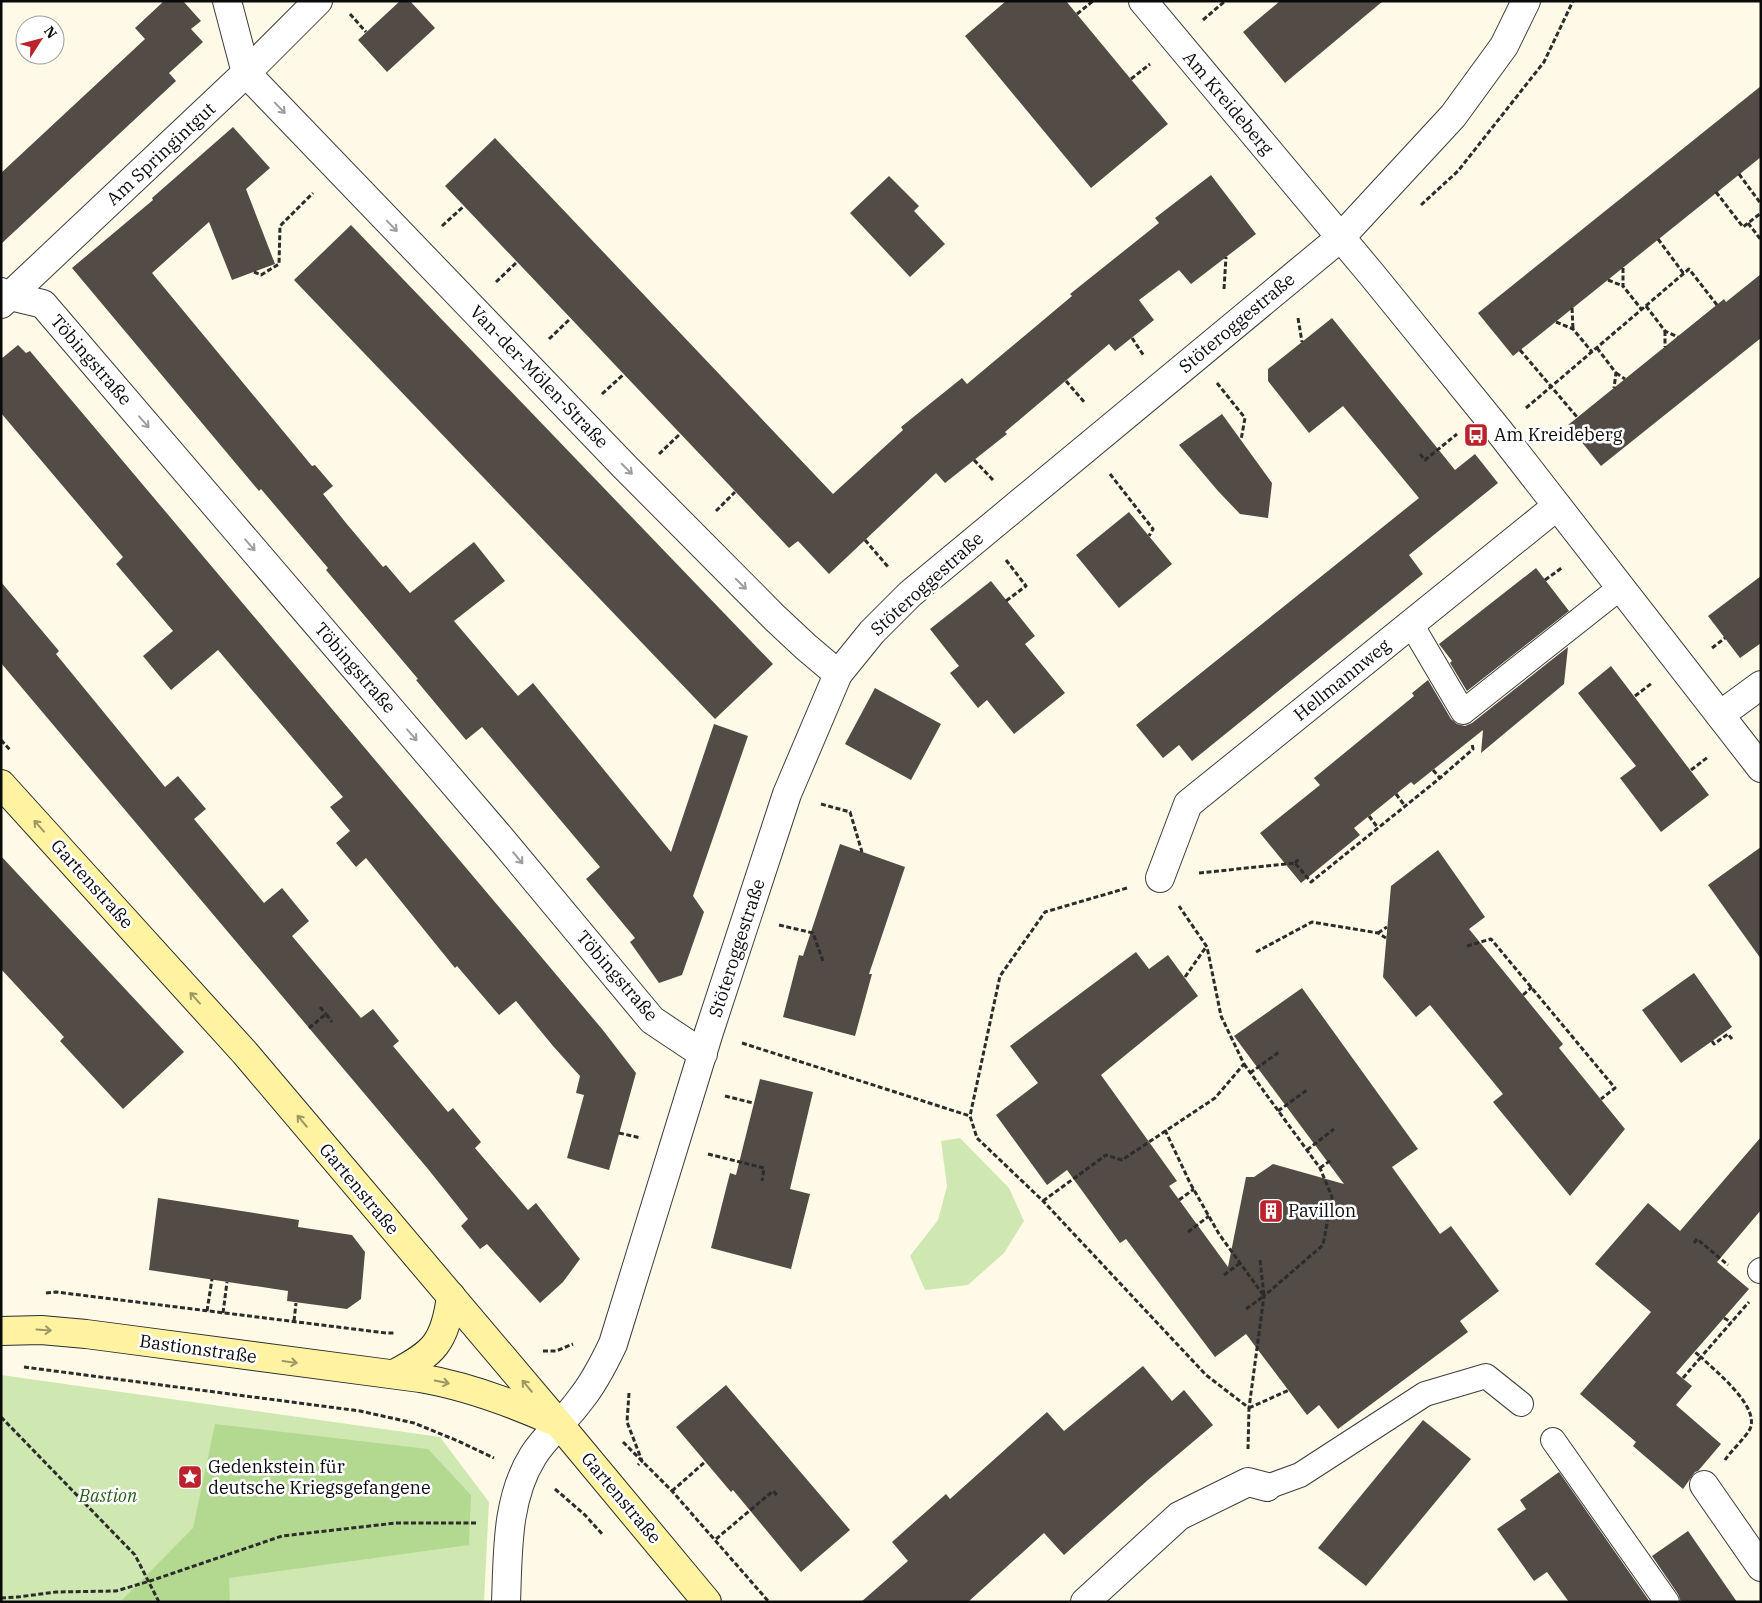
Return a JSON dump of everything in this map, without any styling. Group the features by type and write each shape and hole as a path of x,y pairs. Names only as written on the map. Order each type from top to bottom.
{"main road":[{"name":"Gartenstraße","path":"1,784 245,1053 707,1602"},
{"path":"394,1374 414,1364 437,1344 444,1332 451,1296"},
{"name":"Bastionstraße","path":"1,1331 40,1330 86,1334 435,1380 465,1387 509,1402 559,1424"}],"street":[{"path":"227,1 246,73"},
{"name":"Am Springintgut","path":"4,297 246,73 318,1"},
{"name":"Am Kreideberg","path":"1143,1 1491,422 1761,768"},
{"name":"Stöteroggestraße","path":"506,1602 510,1524 524,1472 533,1455 580,1400 613,1344 706,1043 787,794 838,674 872,632 904,601 1340,237 1453,116 1504,46 1526,1"},
{"name":"Van-der-Mölen-Straße","path":"246,73 630,472 775,618 838,674"},
{"name":"Töbingstraße","path":"4,297 43,304 503,841 652,1020 706,1043"},
{"name":"Hellmannweg","path":"1160,878 1188,804 1557,506"},
{"path":"1720,715 1761,684"},
{"path":"1085,1602 1179,1516 1257,1484"},
{"path":"1704,1486 1761,1567"}],"lane":[{"path":"1411,624 1463,712 1621,587"},
{"path":"1257,1484 1300,1475 1425,1394 1486,1376 1521,1404"},
{"path":"1553,1440 1667,1602"}],"path":[{"path":"1077,14 1093,1"},
{"path":"349,14 366,32"},
{"path":"254,272 261,275 279,264 280,226 338,168"},
{"path":"1739,174 1761,204"},
{"path":"1716,192 1743,227 1761,213"},
{"path":"1748,223 1761,240"},
{"path":"1658,240 1684,274"},
{"path":"1623,268 1623,286"},
{"path":"1420,454 1425,460 1552,386 1689,269 1717,305"},
{"path":"1608,280 1623,286 1642,310"},
{"path":"1646,306 1664,331 1678,337"},
{"path":"1572,308 1573,329"},
{"path":"1556,322 1573,329 1592,352"},
{"path":"1664,331 1665,347"},
{"path":"1597,348 1616,373 1625,379"},
{"path":"1520,350 1577,417"},
{"path":"1196,357 1245,418 1241,440"},
{"path":"1614,388 1616,373"},
{"path":"1089,446 1152,529 1149,536"},
{"path":"984,533 1026,586 1006,600"},
{"path":"1295,863 1311,882 1473,749 1463,712"},
{"path":"1433,770 1440,778"},
{"path":"787,794 850,812 862,852"},
{"path":"1396,794 1405,806"},
{"path":"1369,816 1378,828"},
{"path":"1347,846 1350,850"},
{"path":"1249,1408 1206,1375 1043,1201 977,1138 970,1116 1000,976 1045,912 1160,878 1295,863 1299,859"},
{"path":"1160,878 1207,947 1221,1016 1244,1064 1320,1168 1332,1198 1323,1245 1264,1296 1246,1309"},
{"path":"748,917 813,933 823,961"},
{"path":"1256,952 1312,922 1378,933 1386,938"},
{"path":"1378,933 1387,927"},
{"path":"1467,946 1491,938 1614,1088 1601,1099"},
{"path":"1185,977 1207,947"},
{"path":"1522,995 1532,988"},
{"path":"320,1007 332,1022"},
{"path":"309,1028 326,1014"},
{"path":"1712,1041 1714,1044 1728,1034 1732,1038"},
{"path":"706,1043 970,1116"},
{"path":"1250,1073 1278,1052"},
{"path":"1043,1201 1106,1155 1122,1160 1215,1098 1244,1064"},
{"path":"1278,1112 1307,1090"},
{"path":"1307,1150 1334,1129"},
{"path":"1165,1130 1219,1234 1264,1296"},
{"path":"675,1146 764,1168 762,1182"},
{"path":"1320,1168 1331,1160"},
{"path":"1179,1200 1194,1189"},
{"path":"1188,1232 1209,1216"},
{"path":"1694,1243 1697,1239 1735,1271"},
{"path":"1257,1484 1249,1408 1264,1296 1260,1260"},
{"path":"1224,1276 1240,1262"},
{"path":"207,1312 212,1279"},
{"path":"223,1313 227,1282"},
{"path":"39,1294 56,1292 386,1333"},
{"path":"1682,1378 1752,1298"},
{"path":"294,1321 296,1303"},
{"path":"1724,1318 1731,1322"},
{"path":"539,1351 556,1351 578,1342"},
{"path":"1695,1352 1738,1394 1747,1405 1752,1418 1750,1429 1704,1486"},
{"path":"14,1366 360,1411 414,1423 524,1472 559,1491 584,1514"},
{"path":"629,1390 627,1422 642,1461"},
{"path":"1249,1408 1289,1390"},
{"path":"1,1417 135,1555 150,1581 159,1602"},
{"path":"621,1441 672,1491 770,1602"},
{"path":"672,1491 705,1462"},
{"path":"716,1539 773,1491 777,1495"},
{"path":"1,1598 18,1598 56,1592 116,1591 282,1536 396,1523 457,1522 510,1524"}],"green space":[{"path":"960,1138 1009,1188 1024,1221 1004,1253 968,1285 925,1290 910,1256 938,1220 947,1186 941,1141"},
{"name":"Bastion","path":"1,1375 440,1437 489,1502 484,1602 1,1602"},
{"path":"215,1424 428,1449 471,1495 469,1545 229,1578 230,1602 120,1602 193,1528"}],"building":[{"path":"164,1 183,1 201,21 191,29 203,42 169,73 176,81 1,244 1,173 145,39 135,28"},
{"path":"400,1 410,1 435,28 387,72 358,40"},
{"path":"1006,1 1066,1 1168,124 1091,188 965,36"},
{"path":"1280,1 1383,1 1285,83 1243,32"},
{"path":"1761,86 1761,157 1513,356 1478,313"},
{"path":"233,127 270,168 246,189 275,264 232,280 209,222 152,273 312,466 315,465 333,486 323,494 383,567 386,565 410,593 474,542 505,581 454,621 518,696 533,683 671,852 714,724 748,736 693,896 704,912 682,975 659,983 630,942 635,938 586,879 600,867 482,727 466,740 416,680 418,679 326,570 328,568 261,489 259,491 72,268 153,200 152,198"},
{"path":"495,138 833,494 903,430 901,427 962,378 967,384 1072,296 1070,294 1159,223 1155,218 1211,175 1256,234 1191,284 1179,270 1139,300 1154,320 1115,351 1109,344 1005,432 1007,434 945,483 936,473 829,574 798,541 789,548 445,186"},
{"path":"889,176 919,206 914,211 945,244 910,277 850,213"},
{"path":"351,225 773,664 715,719 294,280"},
{"path":"1761,274 1761,338 1601,466 1568,425 1724,299 1726,302"},
{"path":"1332,318 1455,470 1475,454 1498,483 1409,555 1423,574 1192,761 1179,745 1163,758 1136,725 1419,498 1343,406 1309,433 1268,381 1268,369"},
{"path":"18,345 26,353 30,351 602,1029 636,1073 609,1170 567,1158 584,1095 576,1093 580,1076 516,1001 499,1015 457,966 455,968 366,858 356,867 336,843 350,831 330,807 343,797 218,650 171,690 143,656 173,631 116,564 123,557 1,413 1,359"},
{"path":"1222,414 1272,483 1268,518 1240,514 1179,445"},
{"path":"1129,512 1172,564 1119,608 1076,555"},
{"path":"1536,568 1569,611 1467,691 1450,663 1452,661 1439,644"},
{"path":"1761,576 1761,643 1740,658 1708,616"},
{"path":"991,581 1035,636 1025,644 1065,693 1014,734 987,700 978,708 950,673 959,666 930,629"},
{"path":"1,582 59,651 56,654 165,787 178,776 206,809 194,819 264,903 282,888 309,921 292,936 361,1018 373,1009 399,1041 393,1046 448,1112 453,1108 481,1142 475,1148 528,1210 536,1203 580,1259 563,1282 540,1303 487,1244 480,1249 461,1226 468,1219 428,1169 1,663"},
{"path":"1568,647 1564,684 1481,753 1483,730 1414,785 1411,782 1354,828 1360,835 1301,883 1260,833 1320,785 1314,778 1414,696 1412,693 1428,680 1451,719 1457,724 1465,726 1472,723"},
{"path":"1611,666 1709,795 1661,832 1620,778 1636,766 1578,693"},
{"path":"875,688 941,724 911,780 845,744"},
{"path":"840,844 905,867 869,974 872,974 855,1036 783,1017 799,955 803,956"},
{"path":"1761,847 1761,959 1708,885"},
{"path":"1438,850 1485,917 1469,929 1563,1044 1559,1048 1625,1129 1570,1196 1493,1102 1503,1094 1430,1005 1416,1017 1383,977 1391,886"},
{"path":"1,856 184,1052 123,1109 60,1041 64,1037 1,969"},
{"path":"1136,952 1149,969 1168,955 1198,996 1101,1075 1177,1181 1169,1186 1228,1267 1246,1177 1254,1177 1273,1164 1344,1184 1234,1036 1302,988 1418,1149 1392,1167 1440,1234 1451,1226 1499,1291 1460,1321 1468,1332 1338,1429 1319,1405 1307,1415 1246,1334 1215,1357 1126,1239 1120,1243 1067,1170 1047,1185 996,1115 1038,1083 1010,1046"},
{"path":"1694,973 1732,1027 1681,1063 1642,1010"},
{"path":"760,1079 813,1092 790,1189 810,1194 791,1269 711,1248 730,1173 736,1175"},
{"path":"1761,1137 1761,1210 1717,1262 1749,1289 1676,1373 1692,1386 1676,1405 1721,1444 1698,1471 1695,1472 1683,1489 1633,1446 1636,1442 1580,1394 1651,1312 1595,1264 1648,1203 1680,1231"},
{"path":"158,1198 299,1220 298,1227 352,1235 365,1252 361,1299 347,1309 287,1301 288,1291 149,1270"},
{"path":"1143,1366 1172,1401 1184,1390 1213,1425 1064,1555 1044,1533 968,1602 861,1602 908,1561 892,1542 946,1494 950,1499 1047,1412 1064,1431"},
{"path":"726,1385 850,1530 801,1572 733,1490 731,1492 676,1427"},
{"path":"1423,1420 1471,1459 1366,1586 1318,1548"},
{"path":"1559,1472 1650,1602 1569,1602 1547,1572 1534,1581 1497,1529 1526,1509 1520,1500"},
{"path":"1688,1531 1737,1602 1681,1602 1678,1594 1652,1556"}],"place":[{"name":"Am Kreideberg","path":"1476,435"},
{"name":"Pavillon","path":"1271,1211"},
{"name":"Gedenkstein für deutsche Kriegsgefangene","path":"190,1477"}]}
